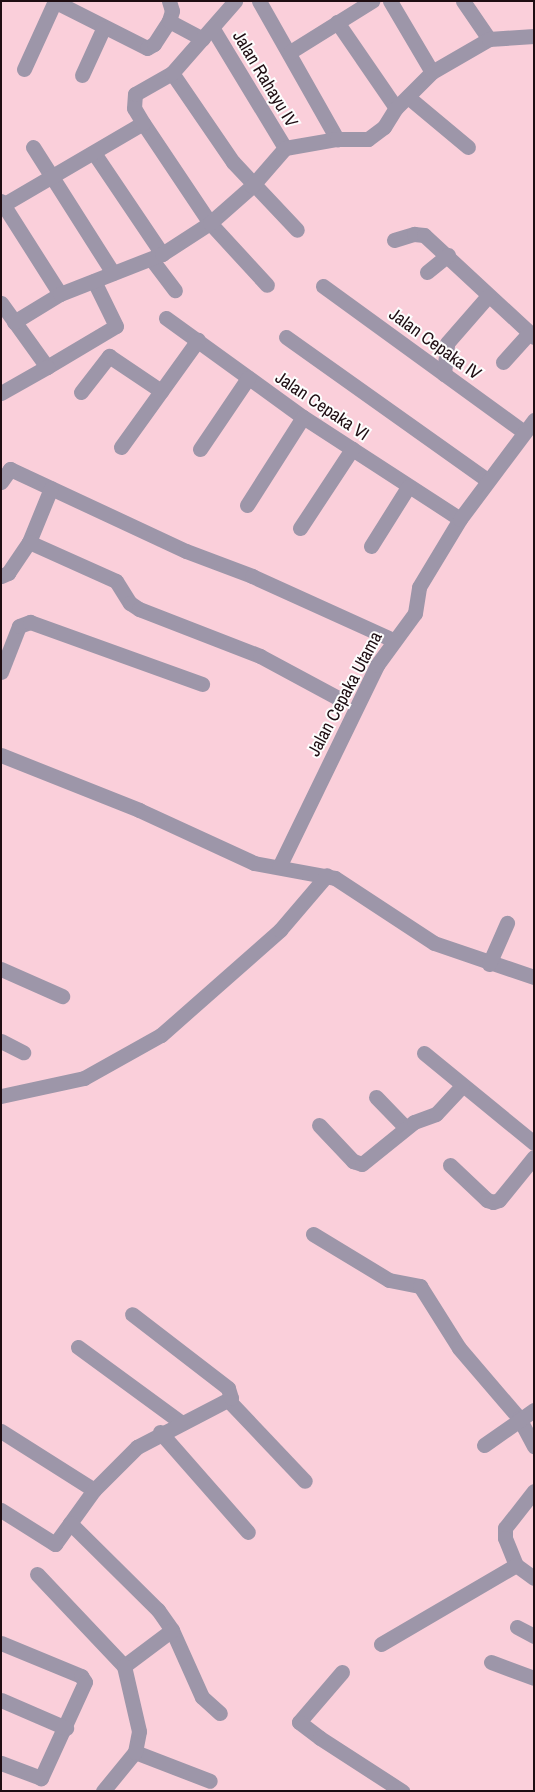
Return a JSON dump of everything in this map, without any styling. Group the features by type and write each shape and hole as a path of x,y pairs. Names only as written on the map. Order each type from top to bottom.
{"street":[{"path":"24,69 54,1 103,28 147,48 154,44 169,21 172,11 169,1"},
{"path":"235,1 172,73 135,94 134,108 210,223 267,285"},
{"path":"259,1 290,52 337,139"},
{"path":"290,52 372,1"},
{"path":"390,1 432,72"},
{"path":"463,1 488,39"},
{"path":"169,21 208,34"},
{"path":"337,22 396,108"},
{"path":"82,75 103,28"},
{"name":"Jalan Rahayu IV","path":"208,34 284,148"},
{"path":"14,322 60,294 157,257 210,223 252,186 284,148 337,139 368,139 384,127 396,108 432,72 488,39 534,36"},
{"path":"172,73 252,186 297,230"},
{"path":"408,97 468,146"},
{"path":"60,294 2,204 143,124"},
{"path":"33,147 53,176 112,273"},
{"path":"94,153 157,257 174,290"},
{"path":"394,240 419,234 448,255 488,296 531,335 503,362"},
{"path":"427,272 448,255"},
{"path":"1,393 116,326 94,281"},
{"name":"Jalan Cepaka IV","path":"323,286 524,432"},
{"path":"444,374 447,343 488,296"},
{"path":"1,303 47,367"},
{"name":"Jalan Cepaka VI","path":"166,318 303,417 460,519"},
{"path":"286,337 487,480"},
{"path":"121,447 198,340"},
{"path":"82,392 109,356 161,391"},
{"path":"200,449 248,378"},
{"path":"247,505 303,417"},
{"name":"Jalan Cepaka Utama","path":"279,867 352,713 393,640 415,612 419,587 460,519 487,480 534,420"},
{"path":"300,528 352,448"},
{"path":"4,472 51,488 186,551 252,576 393,640"},
{"path":"371,546 408,487"},
{"path":"1,576 8,573 28,542 51,488"},
{"path":"28,542 116,581 130,603 139,609 260,656 340,699"},
{"path":"1,672 19,626 30,622 202,684"},
{"path":"1,754 138,810 254,863 326,876 434,943 488,964 534,977"},
{"path":"1,1096 84,1078 161,1035 280,930 326,876"},
{"path":"488,964 507,923"},
{"path":"1,968 62,996"},
{"path":"1,1041 23,1052"},
{"path":"424,1053 533,1147 500,1200 493,1202 487,1200 450,1165"},
{"path":"319,1125 353,1161 362,1164 406,1128 436,1114 462,1086"},
{"path":"376,1096 406,1128"},
{"path":"313,1234 389,1280 420,1286 459,1348 519,1418 534,1446"},
{"path":"1,1510 55,1544 94,1490 125,1457 160,1432 229,1401 232,1395 228,1388 132,1314"},
{"path":"78,1347 182,1423"},
{"path":"229,1401 305,1481"},
{"path":"484,1445 519,1418 534,1410"},
{"path":"1,1431 94,1490"},
{"path":"160,1432 248,1532"},
{"path":"532,1574 516,1565 506,1543 508,1520 534,1491"},
{"path":"70,1524 147,1597 172,1630 202,1696 220,1713"},
{"path":"381,1644 516,1565"},
{"path":"37,1574 124,1666 140,1731 135,1752 103,1791"},
{"path":"517,1628 534,1636"},
{"path":"124,1666 172,1630"},
{"path":"1,1643 83,1677 85,1687 41,1778 1,1764"},
{"path":"491,1662 534,1678"},
{"path":"342,1672 299,1722 402,1791"},
{"path":"1,1700 66,1728"},
{"path":"135,1752 210,1781"}]}
